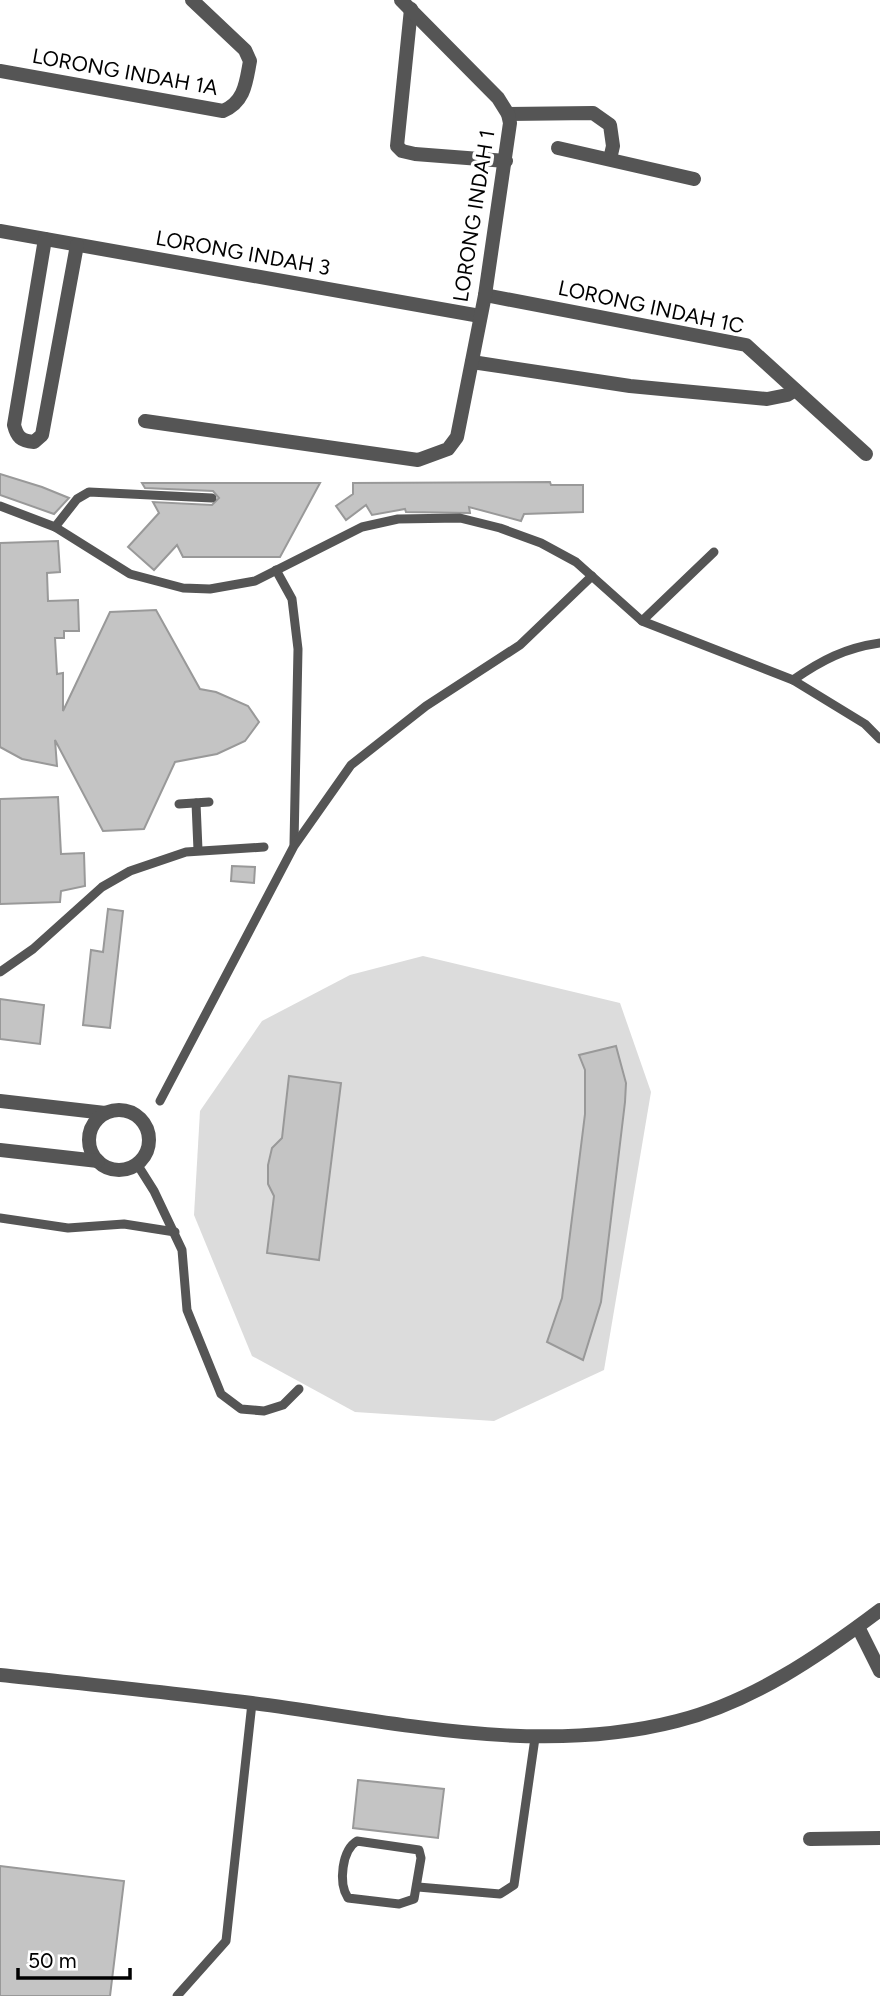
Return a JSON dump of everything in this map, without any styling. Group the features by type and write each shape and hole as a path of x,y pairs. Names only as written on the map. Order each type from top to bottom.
{"street":[{"name":"LORONG INDAH 1A","path":"0,71 223,111 235,106 241,97 250,61 245,50 192,0"},
{"name":"LORONG INDAH 1","path":"145,421 418,460 449,449 457,437 485,295 506,161 508,114 498,98 406,5"},
{"path":"406,5 397,146 402,151 415,154 506,161"},
{"path":"508,114 593,113 610,125 613,146 610,159"},
{"path":"558,148 694,179"},
{"name":"LORONG INDAH 3","path":"0,231 480,316"},
{"path":"45,239 14,425 17,436 24,441 34,442 42,435 77,245"},
{"name":"LORONG INDAH 1C","path":"485,295 746,345 866,454"},
{"path":"472,362 630,386 767,399 787,395 795,390"},
{"path":"0,1101 105,1113 124,1111 141,1120 146,1128 149,1144 137,1164 121,1170 98,1161 0,1150"},
{"path":"98,1161 89,1145 89,1136 92,1126 105,1113"},
{"path":"0,1675 252,1703 428,1728 535,1738 588,1737 679,1721 719,1707 802,1666 880,1610"},
{"path":"858,1627 880,1671"},
{"path":"810,1839 880,1838"}],"lane":[{"path":"55,527 77,499 89,492 212,498"},
{"path":"0,506 55,527 130,574 183,588 210,589 243,585 362,527 427,517 460,519 527,537 562,553 642,621 793,680 865,724 880,739"},
{"path":"642,621 714,552"},
{"path":"276,570 292,599 298,649 294,846"},
{"path":"160,1101 294,846 351,765 416,712 520,645 592,576"},
{"path":"793,680 821,660 850,648 880,643"},
{"path":"197,803 198,850"},
{"path":"179,804 209,803"},
{"path":"0,972 33,949 102,887 130,871 198,850 264,847"},
{"path":"137,1164 175,1232 182,1250 187,1310 221,1394 241,1409 264,1411 283,1405 299,1389"},
{"path":"0,1218 68,1228 124,1224 175,1232"},
{"path":"177,1996 226,1941 252,1703"},
{"path":"418,1887 500,1894 514,1885 535,1738"},
{"path":"357,1841 414,1847 421,1858 418,1887 414,1899 400,1904 348,1898 343,1881 347,1851 357,1841"}],"shaded area":[{"path":"423,956 620,1003 651,1092 604,1370 494,1421 355,1412 252,1356 194,1215 200,1111 262,1021 350,975"}],"building":[{"path":"0,474 69,498 54,514 0,495"},
{"path":"550,482 551,485 583,485 583,512 524,514 521,521 469,507 470,513 406,512 405,509 372,515 366,505 346,520 336,506 353,494 353,483"},
{"path":"142,483 320,483 280,557 183,557 177,545 154,570 128,547 159,513 153,502 212,505 219,498 213,491 145,488"},
{"path":"58,541 60,572 47,573 48,601 78,600 79,631 64,631 64,638 55,638 57,674 63,673 63,711 110,612 156,610 200,689 216,692 248,706 259,722 245,741 217,754 175,762 144,829 103,831 55,740 57,766 22,759 0,747 0,543"},
{"path":"58,797 61,854 84,853 85,886 61,891 60,902 0,904 0,799"},
{"path":"232,866 255,867 254,883 231,881"},
{"path":"108,909 123,911 110,1028 83,1025 91,950 103,952"},
{"path":"0,999 44,1005 40,1044 0,1039"},
{"path":"616,1046 626,1083 625,1102 601,1302 583,1360 547,1342 562,1298 585,1114 585,1070 579,1055"},
{"path":"289,1076 341,1083 319,1260 267,1253 274,1196 268,1184 268,1165 272,1148 282,1138"},
{"path":"358,1780 444,1789 438,1838 353,1828"},
{"path":"0,1866 124,1881 110,1996 0,1996"}]}
